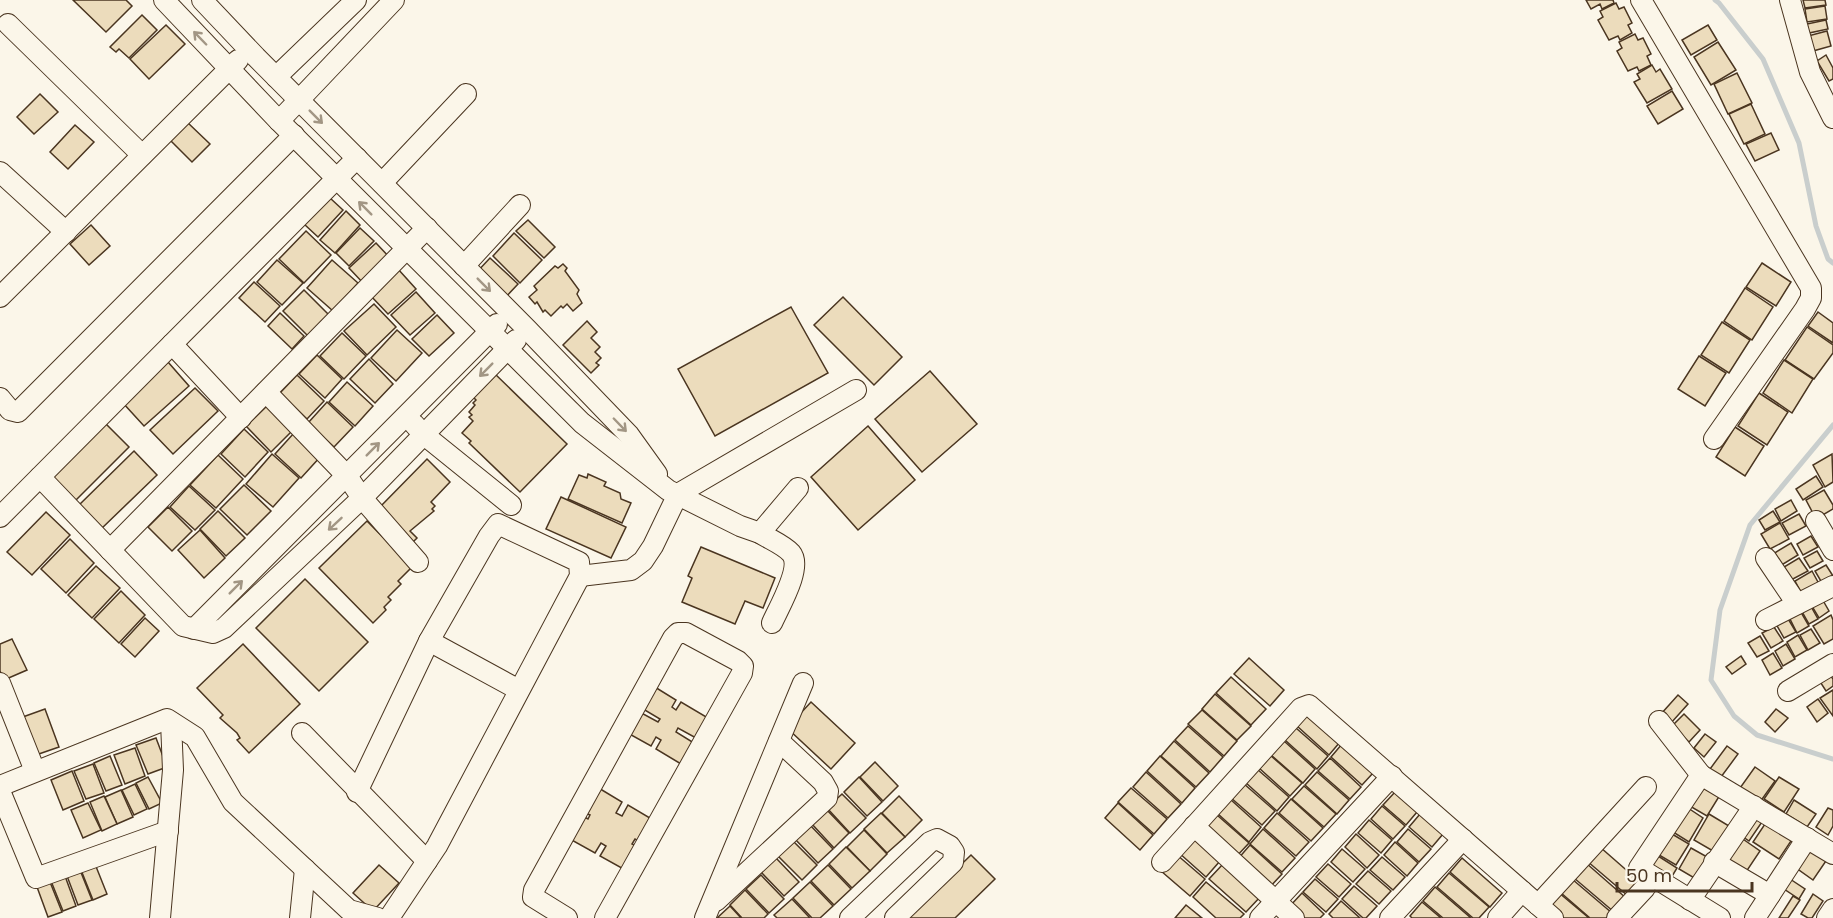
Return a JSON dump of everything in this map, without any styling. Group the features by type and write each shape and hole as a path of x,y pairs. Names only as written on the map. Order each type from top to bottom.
{"street":[{"path":"164,0 279,121 582,423 673,492 740,526 760,533 790,552 795,559 796,569 772,622"},
{"path":"202,0 629,435 673,492"},
{"path":"276,77 356,0"},
{"path":"279,121 394,0"},
{"path":"1641,0 1811,288 1811,298 1805,309 1714,439"},
{"path":"1790,0 1810,72 1830,107"},
{"path":"8,24 142,155"},
{"path":"0,297 249,49"},
{"path":"382,183 466,94"},
{"path":"0,399 10,410 18,412 294,135"},
{"path":"0,517 357,158"},
{"path":"0,172 66,232"},
{"path":"465,266 520,205"},
{"path":"110,550 427,228"},
{"path":"194,629 510,312"},
{"path":"40,477 183,626 213,633 224,628 362,498 527,329"},
{"path":"172,344 241,418"},
{"path":"580,576 631,570 643,561 653,546 673,492 856,390"},
{"path":"266,392 347,476 362,498 418,562"},
{"path":"407,415 423,435 511,505"},
{"path":"760,533 798,488"},
{"path":"1816,522 1833,550"},
{"path":"357,792 429,641 498,524 579,562 580,576 437,846 389,918"},
{"path":"285,538 302,554"},
{"path":"1766,558 1797,604"},
{"path":"1766,620 1833,586"},
{"path":"567,918 533,897 534,890 672,638 678,633 686,633 738,661 742,666 742,673 605,918"},
{"path":"429,641 519,690"},
{"path":"1788,691 1833,664"},
{"path":"0,683 35,771"},
{"path":"708,912 803,683"},
{"path":"1162,862 1305,705 1315,708 1546,912 1646,787"},
{"path":"0,786 167,719 195,737 233,802 348,909 378,918"},
{"path":"1659,721 1701,774 1833,854"},
{"path":"160,918 173,770 171,722"},
{"path":"302,733 357,792 427,861"},
{"path":"708,912 826,798 828,791 823,782 779,741"},
{"path":"1701,774 1639,868 1720,918"},
{"path":"1260,918 1392,776"},
{"path":"0,791 36,878 168,831"},
{"path":"1690,900 1754,806"},
{"path":"1194,826 1294,918"},
{"path":"1755,918 1807,838"},
{"path":"850,918 930,842 937,839 944,842 954,852 953,862 895,918"},
{"path":"1390,918 1463,839"},
{"path":"1714,862 1770,895"},
{"path":"300,918 305,869"},
{"path":"1617,918 1645,888"},
{"path":"1498,918 1522,891"},
{"path":"1827,918 1833,909"}],"building":[{"path":"73,0 126,0 132,6 106,32"},
{"path":"1586,0 1613,0 1614,3 1602,9 1600,4 1591,9"},
{"path":"1803,0 1825,0 1826,5 1805,8"},
{"path":"1616,3 1619,9 1624,7 1632,23 1628,25 1632,33 1620,40 1618,36 1609,40 1598,20 1603,17 1600,11"},
{"path":"1825,6 1827,19 1807,22 1805,9"},
{"path":"142,15 157,30 129,58 119,49 116,52 110,47"},
{"path":"1826,20 1828,29 1809,33 1807,24"},
{"path":"166,25 185,44 149,79 130,59"},
{"path":"1708,25 1717,40 1691,55 1682,40"},
{"path":"1827,31 1831,46 1813,51 1808,36"},
{"path":"1635,34 1638,40 1643,38 1651,54 1647,56 1651,65 1639,71 1637,67 1628,71 1617,51 1622,48 1619,42"},
{"path":"1718,42 1736,70 1711,85 1694,57"},
{"path":"1826,55 1833,68 1833,79 1829,81 1817,61"},
{"path":"1652,65 1656,72 1660,69 1672,89 1647,103 1634,82 1640,79 1637,74"},
{"path":"1737,73 1752,103 1728,114 1714,84"},
{"path":"1672,91 1683,109 1658,124 1647,106"},
{"path":"40,94 58,112 34,134 17,117"},
{"path":"1751,104 1765,134 1744,144 1729,114"},
{"path":"187,122 210,144 192,162 170,140"},
{"path":"75,125 94,142 68,169 50,152"},
{"path":"1771,133 1779,150 1755,161 1746,144"},
{"path":"330,198 343,210 318,237 304,224"},
{"path":"346,211 360,225 335,253 320,240"},
{"path":"528,220 555,247 544,258 516,231"},
{"path":"91,225 110,246 89,265 70,244"},
{"path":"360,228 374,241 349,266 336,253"},
{"path":"306,231 331,255 304,283 279,259"},
{"path":"514,233 542,260 520,283 493,256"},
{"path":"376,243 391,259 364,284 349,268"},
{"path":"490,258 518,284 503,300 475,274"},
{"path":"277,260 303,283 282,305 257,282"},
{"path":"332,260 358,283 333,311 307,288"},
{"path":"1762,263 1791,282 1776,306 1746,287"},
{"path":"563,264 567,268 565,271 579,290 577,294 582,303 573,311 567,304 563,308 561,306 551,316 545,310 543,312 537,302 535,304 529,297 537,290 534,286 555,266 558,268"},
{"path":"398,269 416,289 388,314 370,295"},
{"path":"254,282 280,306 265,322 239,298"},
{"path":"1745,288 1773,307 1752,340 1724,321"},
{"path":"304,290 330,316 309,337 283,311"},
{"path":"416,292 435,313 410,335 391,315"},
{"path":"843,297 902,357 874,385 814,325"},
{"path":"374,304 396,327 367,355 344,331"},
{"path":"791,307 828,373 715,436 678,369"},
{"path":"1818,312 1833,323 1833,343 1808,326"},
{"path":"280,313 304,336 292,349 268,326"},
{"path":"437,315 454,333 429,356 412,339"},
{"path":"587,321 597,332 591,338 600,347 595,352 601,358 596,363 599,365 591,373 563,345"},
{"path":"1722,322 1750,340 1729,373 1701,355"},
{"path":"1807,327 1833,345 1833,353 1814,379 1785,360"},
{"path":"397,330 422,353 396,381 371,358"},
{"path":"342,333 366,356 344,379 320,356"},
{"path":"317,355 342,379 325,398 299,374"},
{"path":"1699,356 1726,373 1705,406 1678,389"},
{"path":"369,359 393,384 375,403 350,379"},
{"path":"1784,360 1813,379 1792,413 1763,393"},
{"path":"168,362 189,386 144,426 123,403"},
{"path":"930,371 977,424 922,472 875,419"},
{"path":"493,372 567,444 520,492 469,443 471,441 462,433 473,421 469,417 472,415 469,412 476,400 471,395"},
{"path":"297,375 324,401 307,419 280,393"},
{"path":"347,382 373,406 355,426 329,402"},
{"path":"195,388 218,411 173,454 150,430"},
{"path":"1759,393 1788,412 1767,445 1738,426"},
{"path":"327,402 353,427 334,447 308,423"},
{"path":"269,404 294,429 271,452 246,426"},
{"path":"103,421 129,447 73,503 47,478"},
{"path":"868,426 915,480 858,530 811,477"},
{"path":"1735,427 1764,446 1745,476 1716,457"},
{"path":"244,429 268,452 245,477 221,454"},
{"path":"294,433 321,456 301,478 275,454"},
{"path":"134,451 157,475 100,530 77,507"},
{"path":"272,454 299,478 273,507 246,484"},
{"path":"1832,454 1833,482 1825,487 1813,465"},
{"path":"218,455 243,479 216,508 190,485"},
{"path":"427,459 450,482 431,502 435,506 432,509 434,511 410,531 417,538 413,542 379,508"},
{"path":"588,474 606,482 604,486 620,493 621,499 631,503 622,523 568,499 579,475 587,478"},
{"path":"1816,476 1823,487 1803,500 1796,489"},
{"path":"244,485 271,511 247,535 220,509"},
{"path":"189,486 215,510 195,530 170,507"},
{"path":"1824,490 1833,509 1816,519 1806,500"},
{"path":"561,497 626,527 611,558 546,529"},
{"path":"1791,500 1797,511 1781,521 1775,509"},
{"path":"168,507 192,531 172,551 148,527"},
{"path":"218,511 245,538 226,556 200,529"},
{"path":"1773,511 1780,522 1765,530 1759,520"},
{"path":"46,512 70,535 32,575 7,552"},
{"path":"1799,514 1806,526 1789,535 1782,523"},
{"path":"367,521 412,567 398,581 401,584 388,597 391,600 384,607 386,610 373,623 319,568"},
{"path":"1780,523 1789,539 1770,549 1761,534"},
{"path":"200,530 225,558 204,578 178,550"},
{"path":"1811,536 1818,547 1803,555 1797,544"},
{"path":"70,539 94,563 66,593 41,569"},
{"path":"1791,543 1798,555 1780,566 1773,554"},
{"path":"701,547 775,578 763,608 745,601 735,624 682,602 692,578 688,576"},
{"path":"1817,551 1823,561 1810,568 1804,558"},
{"path":"1799,558 1808,571 1791,580 1784,567"},
{"path":"1826,565 1833,576 1822,583 1815,571"},
{"path":"96,566 120,588 92,618 68,595"},
{"path":"1812,571 1819,584 1802,594 1795,581"},
{"path":"305,579 368,642 319,691 256,628"},
{"path":"121,591 145,615 119,643 94,619"},
{"path":"1821,597 1829,611 1819,618 1810,603"},
{"path":"1809,603 1818,619 1809,624 1800,608"},
{"path":"1798,607 1809,626 1797,633 1787,613"},
{"path":"1831,615 1833,639 1824,644 1813,626"},
{"path":"1787,617 1796,632 1784,638 1776,624"},
{"path":"145,618 159,631 135,657 121,644"},
{"path":"1774,627 1783,641 1771,648 1762,633"},
{"path":"1811,629 1820,643 1808,650 1800,635"},
{"path":"1798,635 1807,650 1795,657 1787,642"},
{"path":"1760,636 1769,651 1757,657 1748,643"},
{"path":"12,639 27,670 4,680 0,671 0,644"},
{"path":"243,644 300,704 249,753 237,740 240,738 237,733 220,718 223,715 197,688"},
{"path":"1786,644 1795,659 1783,666 1775,651"},
{"path":"1773,653 1782,668 1770,675 1762,660"},
{"path":"1741,656 1746,664 1732,674 1726,667"},
{"path":"1249,658 1284,690 1270,706 1234,674"},
{"path":"1827,670 1833,679 1833,686 1826,691 1817,677"},
{"path":"1231,677 1266,709 1251,725 1216,693"},
{"path":"650,684 676,700 672,707 676,710 681,702 708,718 696,738 678,728 676,732 694,743 681,764 656,749 661,740 656,737 651,746 624,731 636,710 658,722 660,719 638,706"},
{"path":"1833,690 1833,716 1820,698"},
{"path":"1215,694 1251,726 1237,740 1202,709"},
{"path":"1678,695 1688,704 1671,723 1661,714"},
{"path":"1818,699 1828,713 1817,722 1807,707"},
{"path":"811,702 855,743 831,769 787,728"},
{"path":"45,709 59,747 33,756 20,718"},
{"path":"1776,709 1788,718 1775,732 1765,722"},
{"path":"1202,710 1237,741 1224,756 1188,724"},
{"path":"1308,714 1340,742 1329,755 1297,726"},
{"path":"1684,714 1700,730 1689,742 1672,726"},
{"path":"1188,726 1223,757 1210,772 1175,740"},
{"path":"1296,728 1328,756 1317,769 1285,740"},
{"path":"1705,734 1716,742 1704,757 1694,748"},
{"path":"156,738 167,767 148,774 136,745"},
{"path":"1174,741 1209,773 1196,787 1161,756"},
{"path":"1284,741 1315,769 1303,783 1271,755"},
{"path":"1342,744 1373,773 1362,785 1331,757"},
{"path":"1727,746 1738,754 1721,777 1710,769"},
{"path":"135,748 145,776 125,784 114,755"},
{"path":"1270,755 1302,783 1290,796 1259,768"},
{"path":"110,756 122,785 106,791 94,763"},
{"path":"1160,756 1195,788 1182,803 1147,771"},
{"path":"1330,758 1361,787 1350,799 1318,771"},
{"path":"875,762 898,786 883,801 860,777"},
{"path":"93,764 104,793 86,799 74,771"},
{"path":"1755,767 1775,781 1760,802 1740,788"},
{"path":"1257,769 1289,797 1277,811 1245,782"},
{"path":"72,771 84,801 63,810 51,780"},
{"path":"1146,772 1181,804 1168,818 1133,787"},
{"path":"1317,772 1349,800 1337,814 1305,785"},
{"path":"148,777 162,803 149,809 136,783"},
{"path":"859,777 882,802 867,816 844,792"},
{"path":"1779,777 1799,789 1784,812 1764,799"},
{"path":"1243,783 1275,811 1262,825 1230,797"},
{"path":"1701,783 1720,795 1707,816 1688,805"},
{"path":"135,784 147,809 134,815 122,790"},
{"path":"1304,786 1336,814 1324,827 1292,799"},
{"path":"597,787 622,802 616,813 622,816 628,805 655,821 642,843 635,839 632,844 640,848 627,871 600,856 606,846 601,843 595,853 568,838 581,815 588,819 590,815 583,812"},
{"path":"1131,788 1167,819 1154,834 1118,802"},
{"path":"121,790 133,817 117,824 105,797"},
{"path":"1395,792 1417,812 1406,825 1383,805"},
{"path":"842,794 866,818 850,833 827,808"},
{"path":"104,796 117,824 102,831 90,802"},
{"path":"899,796 922,820 905,837 882,813"},
{"path":"1230,799 1261,827 1249,842 1217,813"},
{"path":"1291,799 1323,828 1311,841 1279,813"},
{"path":"1794,800 1816,814 1807,827 1786,814"},
{"path":"88,803 101,830 83,838 71,810"},
{"path":"1118,803 1153,835 1140,850 1105,818"},
{"path":"1382,806 1405,826 1393,839 1371,819"},
{"path":"1688,808 1703,818 1689,842 1673,832"},
{"path":"1828,808 1833,810 1833,826 1828,835 1816,827"},
{"path":"826,809 849,833 834,848 811,823"},
{"path":"1753,812 1764,819 1749,841 1739,834"},
{"path":"881,813 905,837 887,853 864,829"},
{"path":"1277,813 1309,842 1296,856 1264,828"},
{"path":"1420,814 1443,834 1432,847 1409,827"},
{"path":"1709,814 1729,826 1713,851 1694,840"},
{"path":"1217,815 1249,843 1235,858 1204,829"},
{"path":"1369,820 1392,840 1381,853 1358,833"},
{"path":"1767,821 1793,838 1779,859 1753,842"},
{"path":"810,825 833,849 818,863 795,839"},
{"path":"1263,829 1295,858 1282,872 1250,844"},
{"path":"1408,829 1431,849 1419,862 1397,842"},
{"path":"864,830 887,854 870,871 847,847"},
{"path":"1356,834 1379,855 1367,868 1345,847"},
{"path":"1672,834 1689,844 1676,865 1659,855"},
{"path":"1192,836 1220,861 1206,877 1178,852"},
{"path":"1740,837 1760,851 1744,875 1724,861"},
{"path":"793,841 817,865 802,880 778,856"},
{"path":"1395,842 1418,863 1407,876 1384,855"},
{"path":"1806,844 1828,858 1813,880 1792,865"},
{"path":"1250,845 1282,874 1269,888 1237,860"},
{"path":"846,847 870,871 852,888 829,864"},
{"path":"1600,847 1640,882 1628,896 1587,861"},
{"path":"1691,848 1709,858 1696,879 1679,869"},
{"path":"1342,849 1365,869 1353,882 1331,862"},
{"path":"1176,854 1205,879 1190,896 1161,871"},
{"path":"1655,854 1677,868 1668,883 1645,870"},
{"path":"971,855 995,879 955,918 906,918"},
{"path":"1382,857 1405,877 1393,890 1370,870"},
{"path":"776,858 799,882 784,896 761,872"},
{"path":"1462,858 1502,893 1490,907 1450,872"},
{"path":"1586,863 1626,898 1614,912 1574,878"},
{"path":"95,864 107,894 93,900 81,870"},
{"path":"1223,864 1261,896 1246,912 1209,879"},
{"path":"1328,864 1351,884 1339,897 1316,877"},
{"path":"379,865 399,883 373,911 353,893"},
{"path":"828,865 851,889 834,905 811,881"},
{"path":"80,870 92,900 78,905 67,876"},
{"path":"1368,871 1391,891 1379,904 1356,884"},
{"path":"1449,873 1489,907 1479,918 1473,918 1437,887"},
{"path":"761,875 784,899 769,913 746,889"},
{"path":"65,876 76,906 63,911 51,881"},
{"path":"1787,877 1805,889 1799,899 1781,887"},
{"path":"1315,879 1338,899 1326,912 1303,892"},
{"path":"1572,879 1612,913 1607,918 1590,918 1560,892"},
{"path":"50,882 62,912 48,917 37,887"},
{"path":"810,882 833,906 820,918 812,918 793,898"},
{"path":"1206,882 1244,914 1240,918 1216,918 1193,897"},
{"path":"1354,886 1377,906 1366,918 1363,918 1342,899"},
{"path":"1435,887 1471,918 1443,918 1423,901"},
{"path":"745,890 768,914 764,918 742,918 730,905"},
{"path":"1558,892 1589,918 1560,918 1546,906"},
{"path":"1302,893 1324,914 1320,918 1303,918 1290,906"},
{"path":"1813,894 1823,901 1812,918 1808,918 1801,914"},
{"path":"1793,896 1800,900 1788,918 1779,918"},
{"path":"792,899 810,918 777,918 774,915"},
{"path":"1341,901 1360,918 1333,918 1329,914"},
{"path":"1422,902 1441,918 1412,918 1410,916"},
{"path":"1186,905 1202,918 1175,918"},
{"path":"730,906 741,918 717,918"}],"waterway":[{"path":"1715,0 1763,59 1799,143 1816,226 1828,259 1833,263"},
{"path":"1833,425 1750,525 1720,610 1711,680 1734,716 1757,735 1833,759"}]}
